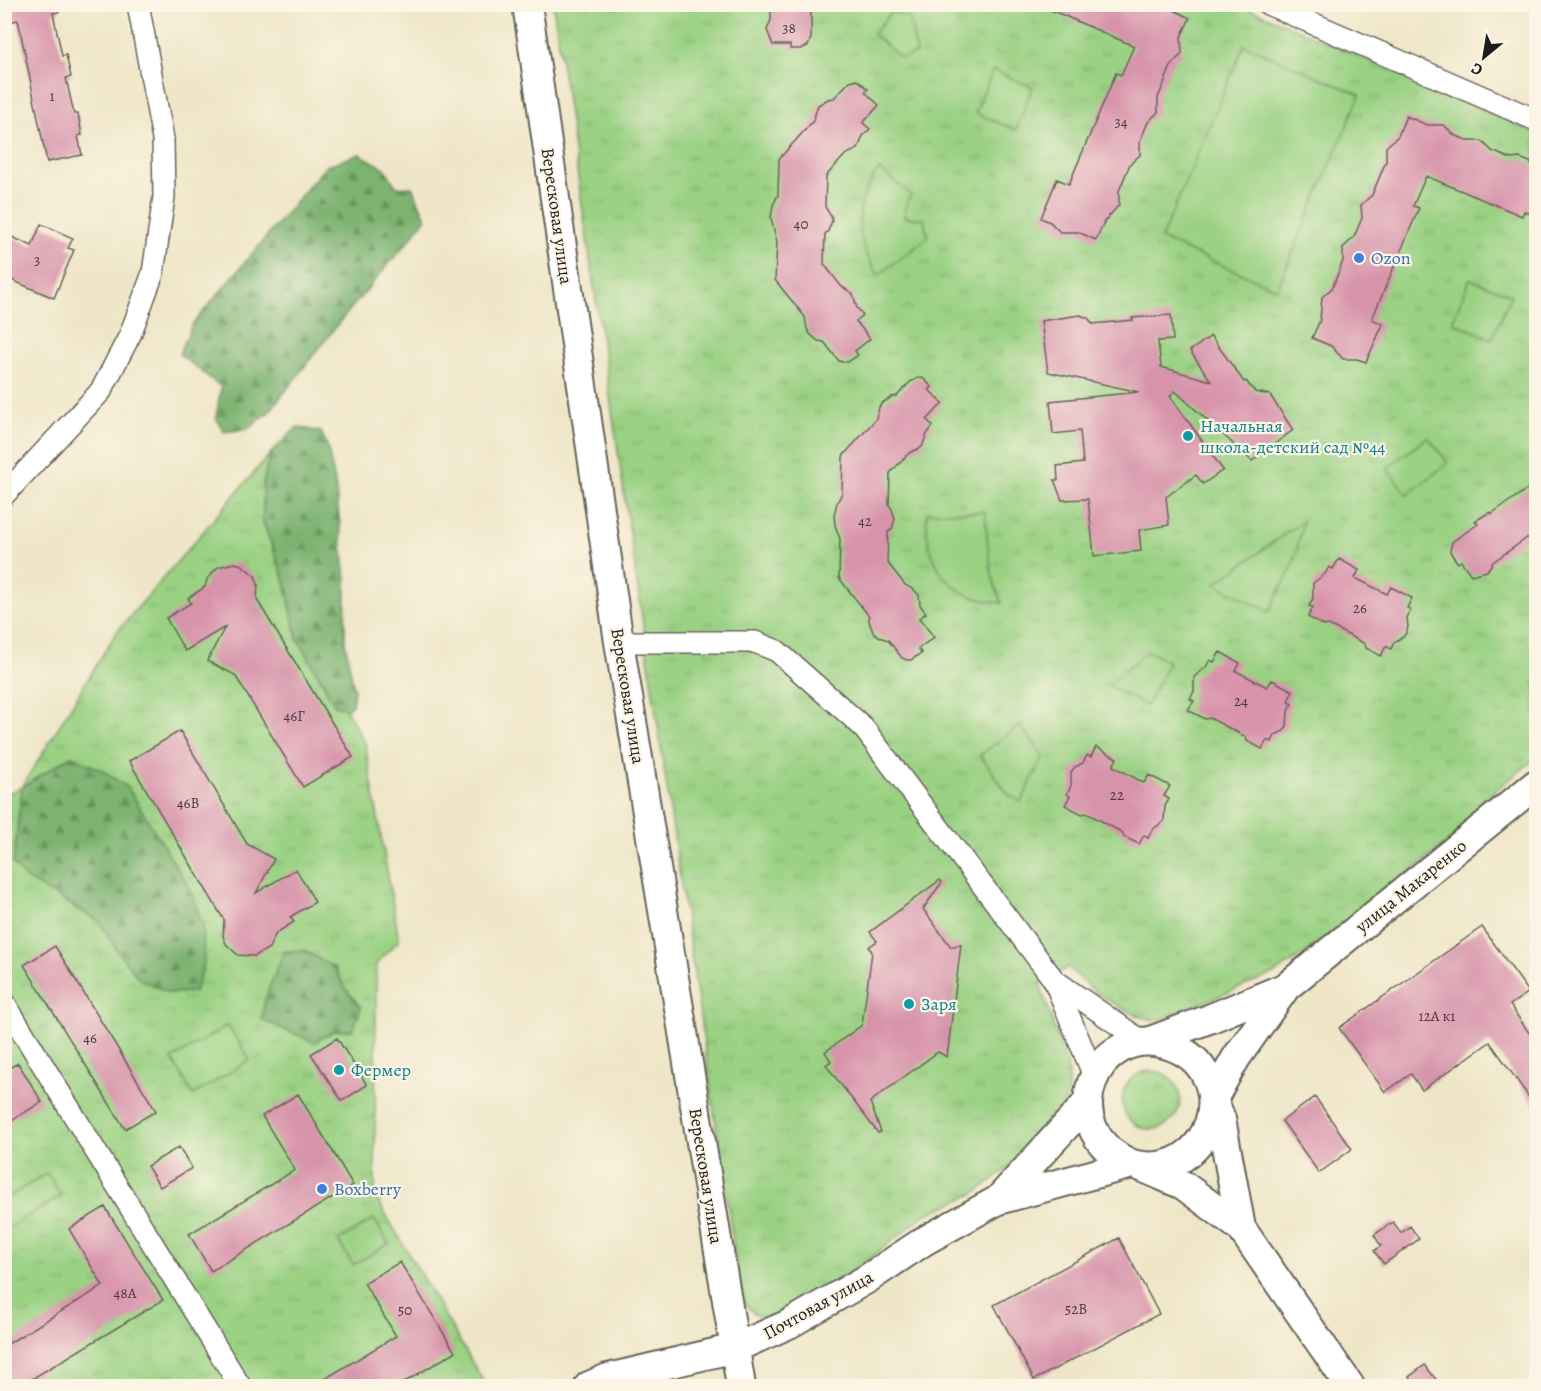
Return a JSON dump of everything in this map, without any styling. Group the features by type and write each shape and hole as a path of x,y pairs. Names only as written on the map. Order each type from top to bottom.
{"street":[{"path":"4,495 101,391 130,335 153,273 164,197 163,139 138,4"},
{"name":"Вересковая улица","path":"527,4 619,642 741,1386"},
{"path":"1268,4 1536,120"},
{"path":"619,642 755,642 777,651 862,726 1041,966 1054,980 1146,1042"},
{"name":"улица Макаренко","path":"1213,1099 1236,1058 1286,987 1536,784"},
{"path":"1054,980 1091,1089 1090,1121 1099,1140 1113,1155 1183,1185 1241,1228 1350,1386"},
{"name":"улица Макаренко","path":"1146,1042 1286,987"},
{"path":"4,1002 240,1386"},
{"path":"1091,1089 1111,1056 1126,1047 1146,1042 1169,1045 1189,1055 1208,1080 1221,1119 1241,1228"},
{"name":"Почтовая улица","path":"998,1200 1091,1089"},
{"path":"1135,1165 1149,1167 1170,1164 1189,1154 1197,1147 1208,1129 1213,1099"},
{"name":"Почтовая улица","path":"589,1386 608,1378 735,1348 789,1324 867,1279 924,1241 998,1200 1135,1165"}],"green space":[{"path":"553,5 1241,5 1536,133 1536,758 1486,798 1469,826 1305,953 1274,974 1157,1021 1133,1014 1097,994 1068,967 1040,984 1068,1068 1068,1095 1065,1106 1029,1152 975,1193 923,1216 861,1266 784,1314 776,1316 758,1316 749,1309 741,1297"},
{"path":"891,12 909,18 917,53 901,58 873,34"},
{"path":"1244,45 1360,95 1277,289 1161,239"},
{"path":"993,70 1033,87 1016,130 975,113"},
{"path":"359,154 385,168 396,187 412,187 426,218 342,319 270,411 248,429 224,432 216,417 221,387 179,354 192,325 326,166"},
{"path":"879,169 911,195 905,207 904,217 924,219 928,238 878,275 864,248 859,222 864,196"},
{"path":"1470,279 1511,295 1492,339 1452,322"},
{"path":"297,427 321,432 327,445 335,481 346,580 345,641 354,690 352,705 346,709 335,705 297,637 284,578 263,522 263,483 270,454"},
{"path":"1428,437 1448,463 1407,495 1387,468"},
{"path":"270,454 263,522 284,578 297,637 335,705 346,709 365,743 399,940 376,964 375,1196 486,1386 5,1386 4,795 22,787 116,633"},
{"path":"927,512 985,512 991,570 1002,603 979,599 965,593 944,576 937,565 928,540"},
{"path":"1303,521 1294,563 1269,612 1215,584"},
{"path":"1148,651 1169,662 1146,706 1108,685"},
{"path":"1020,726 1044,755 1021,802 1008,794 980,755"},
{"path":"71,756 104,771 128,788 192,892 203,927 204,964 195,992 169,993 139,979 118,952 99,921 26,879 13,864 22,787"},
{"path":"304,950 335,968 346,989 361,1008 353,1030 334,1031 314,1042 262,1020 267,994 283,951"},
{"path":"228,1025 250,1060 193,1095 172,1059"},
{"path":"1151,1071 1162,1073 1175,1084 1180,1100 1178,1111 1167,1124 1151,1129 1140,1127 1127,1116 1122,1100 1124,1089 1135,1076"},
{"path":"47,1173 61,1196 5,1230 5,1199"},
{"path":"374,1219 389,1244 353,1265 338,1241"}],"building":[{"path":"4,4 58,4 59,12 53,13 62,56 66,55 71,77 66,78 74,114 78,114 82,135 78,136 82,155 47,162 18,20 4,23"},
{"path":"771,4 811,4 811,38 808,46 790,49 790,45 773,45 767,30 771,20"},
{"path":"1037,4 1162,4 1190,18 1181,37 1182,54 1172,64 1158,98 1158,112 1148,122 1140,141 1140,155 1130,164 1119,191 1119,205 1104,222 1096,240 1078,232 1060,232 1050,222 1041,218 1057,179 1069,184 1116,73 1121,75 1134,46"},
{"path":"850,81 859,81 868,89 865,92 879,105 863,123 870,129 863,136 858,149 845,155 826,176 825,207 832,221 825,234 824,264 841,286 853,294 857,308 863,315 856,321 870,339 855,351 858,355 848,362 843,362 839,361 824,342 818,341 810,334 805,317 775,280 777,242 771,218 773,205 778,195 779,159 813,121 818,105 834,98"},
{"path":"1406,116 1427,125 1444,125 1454,135 1469,141 1482,141 1492,151 1511,159 1520,158 1530,162 1536,172 1536,216 1524,211 1522,216 1426,176 1413,206 1419,208 1372,319 1383,324 1366,362 1357,359 1343,359 1331,346 1312,338 1320,320 1322,297 1332,288 1343,261 1343,248 1354,237 1362,218 1361,205 1372,195 1386,161 1386,147 1398,136"},
{"path":"41,224 73,238 68,248 74,250 54,298 7,278 9,273 4,270 4,239 10,241 12,237 32,246"},
{"name":"Начальная школа-детский сад №44","path":"1080,315 1088,318 1093,324 1171,315 1173,340 1158,341 1161,367 1211,381 1190,351 1211,336 1244,382 1246,381 1255,392 1270,395 1293,430 1252,461 1175,391 1170,396 1223,470 1203,484 1196,475 1166,497 1169,525 1139,530 1141,551 1094,556 1088,499 1062,500 1054,480 1058,480 1057,466 1083,463 1080,431 1053,434 1050,401 1139,392 1048,372 1041,321"},
{"path":"923,378 932,387 929,390 943,403 927,420 933,426 922,447 909,453 890,473 889,505 895,519 892,529 888,532 887,562 905,585 919,595 920,605 926,613 919,618 934,637 918,649 922,653 907,660 902,658 888,640 873,632 869,616 839,578 840,539 834,515 842,493 843,456 876,419 882,403 897,396 910,382"},
{"path":"1536,483 1536,537 1527,538 1493,562 1487,571 1471,575 1461,561 1458,563 1452,555 1450,551 1452,542 1478,524 1475,521 1490,512 1491,514"},
{"path":"1339,559 1359,570 1355,578 1387,594 1391,587 1412,598 1407,608 1411,610 1407,618 1406,633 1394,642 1391,649 1386,646 1381,656 1366,648 1365,644 1308,617 1313,607 1309,606 1313,598 1313,583 1325,574 1329,567 1333,569"},
{"path":"234,563 242,565 255,576 258,584 257,600 353,757 303,787 235,675 207,661 225,627 185,651 166,618 191,603 188,598 205,587 207,579 218,567"},
{"path":"1220,652 1240,663 1236,671 1267,687 1272,680 1293,691 1288,701 1292,704 1288,711 1287,726 1284,731 1275,735 1272,742 1267,740 1262,749 1247,741 1246,737 1210,718 1205,719 1188,710 1194,701 1190,699 1194,691 1194,677 1206,667 1210,660 1214,662"},
{"path":"180,731 247,844 274,859 256,893 296,869 315,902 290,917 294,922 276,933 269,948 255,956 238,955 226,944 223,936 224,920 129,761"},
{"path":"1096,747 1117,758 1113,766 1144,783 1149,775 1170,786 1164,796 1169,799 1165,806 1164,821 1152,830 1148,838 1144,835 1139,844 1087,813 1082,814 1065,805 1070,796 1067,794 1071,786 1071,772 1083,763 1087,755 1091,757"},
{"name":"Заря","path":"940,880 942,882 923,909 951,947 961,944 947,1057 938,1052 870,1102 881,1132 878,1133 826,1065 831,1061 825,1052 862,1025 872,952 869,947 877,941 870,932"},
{"path":"1482,927 1529,992 1510,1005 1536,1043 1536,1107 1490,1042 1422,1090 1411,1074 1385,1092 1339,1028"},
{"path":"55,946 156,1111 125,1129 24,965"},
{"name":"Фермер","path":"337,1038 367,1085 342,1101 311,1054"},
{"path":"18,1063 42,1102 4,1125 4,1071"},
{"path":"298,1094 353,1185 211,1271 189,1234 295,1170 262,1116"},
{"path":"1315,1097 1352,1149 1319,1173 1282,1121"},
{"path":"179,1147 192,1168 160,1187 147,1166"},
{"path":"105,1207 163,1300 20,1386 4,1386 4,1346 103,1286 69,1229"},
{"path":"1393,1222 1401,1233 1410,1226 1419,1239 1384,1264 1374,1251 1381,1246 1374,1235"},
{"path":"1119,1238 1159,1314 1034,1380 994,1305"},
{"path":"400,1262 455,1352 398,1386 313,1386 396,1336 364,1283"},
{"path":"1425,1365 1441,1386 1416,1386 1409,1377"}],"place":[{"name":"Ozon","path":"1359,258"},
{"name":"Начальная школа-детский сад №44","path":"1188,436"},
{"name":"Заря","path":"909,1004"},
{"name":"Фермер","path":"339,1070"},
{"name":"Boxberry","path":"322,1189"}]}
